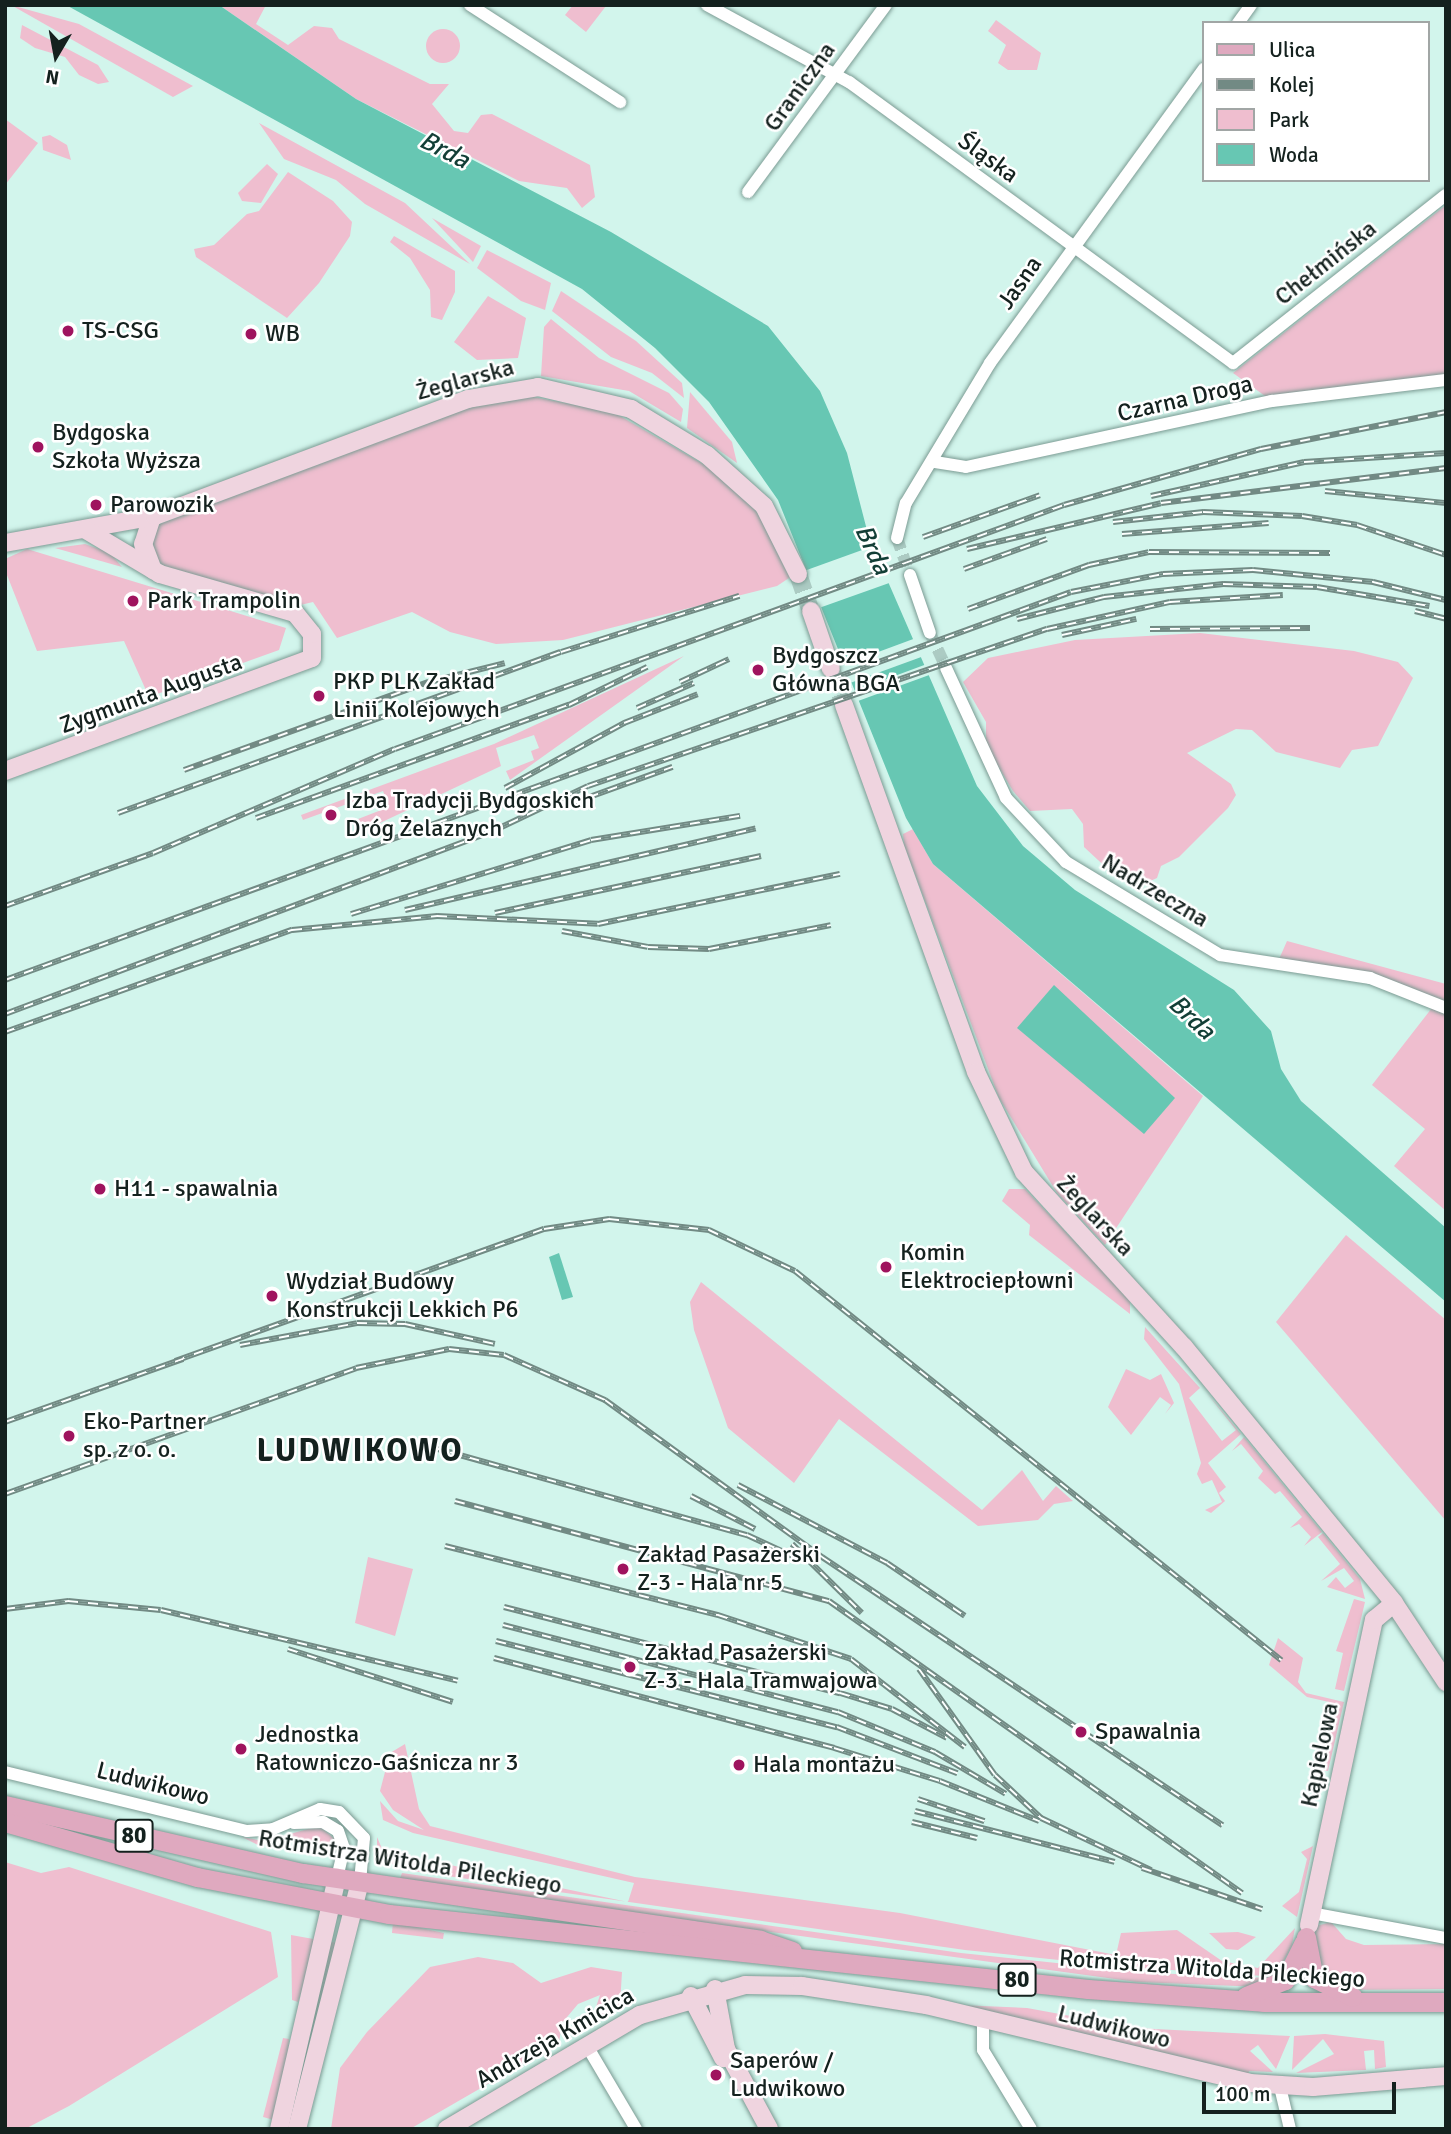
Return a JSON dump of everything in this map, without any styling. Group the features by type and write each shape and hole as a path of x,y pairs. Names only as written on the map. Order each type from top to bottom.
{"main road":[{"name":"Rotmistrza Witolda Pileckiego","path":"5,1805 337,1878 760,1940 809,1957"},
{"name":"Rotmistrza Witolda Pileckiego","path":"5,1822 169,1870 328,1905 389,1914 1224,1999 1446,2002"},
{"path":"1224,1999 1281,1983 1309,1925"},
{"path":"1309,1925 1309,1969 1320,1984 1398,2003"}],"street":[{"path":"470,5 489,10 620,102"},
{"name":"Śląska","path":"707,5 723,19 837,74 1233,363"},
{"name":"Graniczna","path":"748,192 886,5"},
{"path":"1239,21 1251,5"},
{"name":"Jasna","path":"897,538 903,509 935,462 990,363 1072,245 1202,71"},
{"name":"Chełmińska","path":"1233,363 1446,195"},
{"name":"Czarna Droga","path":"935,462 966,467 1272,401 1446,380"},
{"name":"Żeglarska","path":"5,543 152,517 468,399 538,387 631,409 707,455 764,506 798,574"},
{"path":"152,517 143,544 153,570"},
{"path":"86,530 106,537 153,570"},
{"name":"Zygmunta Augusta","path":"5,771 313,658 312,634 295,613 153,570"},
{"path":"909,575 930,633"},
{"path":"811,611 831,669"},
{"name":"Nadrzeczna","path":"946,668 1006,798 1066,862 1220,955 1370,978 1446,1008"},
{"name":"Żeglarska","path":"844,705 976,1072 1024,1172 1184,1347 1394,1603 1446,1682"},
{"name":"Kąpielowa","path":"1309,1925 1374,1620 1394,1603"},
{"name":"Ludwikowo","path":"5,1772 247,1831 316,1820 338,1831 344,1848 337,1878"},
{"name":"Ludwikowo","path":"290,1823 320,1810 349,1816 364,1838 360,1882"},
{"path":"279,2129 321,1963 328,1905 337,1878"},
{"path":"297,2129 360,1882"},
{"path":"1309,1925 1446,1938"},
{"name":"Ludwikowo","path":"691,1996 715,1989 802,1986 983,2019 1218,2078 1280,2087 1446,2076"},
{"path":"715,1989 736,2071"},
{"path":"691,1996 718,2052 736,2071 769,2129"},
{"name":"Andrzeja Kmicica","path":"447,2129 640,2015 691,1996"},
{"path":"983,2019 983,2050 1031,2129"},
{"path":"587,2046 636,2129"},
{"path":"1280,2087 1290,2129"}],"green space":[{"path":"11,5 79,24 193,86 173,97"},
{"path":"219,5 266,5 256,24 288,45 314,26 332,28 339,39 430,84 449,84 432,104 454,131 468,133 481,115 492,114 590,165 595,197 582,208 567,188 519,181 356,99"},
{"path":"573,5 606,6 586,32 565,15"},
{"path":"996,20 1041,53 1037,70 1008,70 998,63 1006,45 988,31"},
{"path":"22,25 98,65 109,82 98,84 79,75 65,57 35,48 20,38"},
{"path":"443,29 455,34 460,46 455,58 443,63 431,58 426,46 431,34"},
{"path":"5,119 38,143 5,185"},
{"path":"259,123 405,203 470,264 365,204 336,180 284,159"},
{"path":"50,135 67,145 71,160 43,150 42,137"},
{"path":"267,164 278,174 261,203 242,201 238,193"},
{"path":"288,172 333,201 352,222 350,236 319,283 287,318 196,257 194,249 214,245 247,214 259,211"},
{"path":"1446,205 1446,380 1272,401 1233,373"},
{"path":"432,218 481,246 473,262"},
{"path":"394,236 455,271 455,292 442,320 431,317 430,290 410,258 390,242"},
{"path":"487,250 551,283 545,310 521,301 477,268"},
{"path":"561,291 636,341 682,383 684,398 652,373 611,357 552,311"},
{"path":"488,296 526,318 518,358 477,360 454,342"},
{"path":"551,319 599,358 669,393 683,409 681,422 629,391 541,376 544,327"},
{"path":"690,392 732,442 737,463 687,428"},
{"path":"528,396 613,412 710,468 755,507 792,576 777,586 563,640 496,644 450,632 412,612 337,638 313,602 292,607 162,567 150,547 156,526 164,522 468,405"},
{"path":"85,544 110,553 122,567 55,548"},
{"path":"27,549 286,628 279,650 149,697 124,641 37,651 5,570 5,559"},
{"path":"1200,633 1354,651 1398,662 1413,678 1378,746 1352,750 1340,768 1276,752 1252,730 1236,729 1187,753 1231,784 1236,795 1228,808 1179,857 1161,866 1157,878 1148,882 1112,873 1084,847 1083,824 1072,809 1030,811 1013,791 986,746 986,722 963,682 988,658 1075,640"},
{"path":"684,656 510,780 506,771 534,760 531,751 539,748 534,735 496,748 501,766 363,831 358,819 389,807 383,791 303,820 301,815 494,744"},
{"path":"913,829 933,864 1203,1096 1105,1245 1057,1193 999,1098 904,845 903,834"},
{"path":"1287,941 1446,984 1446,1211 1394,1166 1425,1129 1372,1085 1435,1004 1369,979 1276,966"},
{"path":"1009,1189 1025,1189 1130,1300 1130,1314 1029,1235 1030,1225 1002,1201"},
{"path":"1346,1235 1446,1320 1446,1521 1276,1322"},
{"path":"701,1282 982,1510 1022,1470 1043,1501 1056,1486 1073,1501 1054,1504 1038,1520 978,1526 839,1419 794,1483 728,1428 694,1330 690,1302"},
{"path":"1145,1327 1200,1388 1189,1398 1222,1441 1236,1430 1206,1392 1241,1434 1208,1463 1226,1487 1219,1493 1225,1501 1211,1513 1205,1510 1222,1502 1212,1480 1202,1484 1197,1474 1201,1463 1179,1384 1144,1339"},
{"path":"1126,1369 1150,1380 1161,1374 1174,1403 1165,1414 1171,1405 1160,1397 1131,1435 1108,1407"},
{"path":"1244,1437 1322,1532 1304,1546 1311,1537 1299,1524 1290,1528 1302,1517 1280,1491 1275,1494 1258,1478 1263,1471 1241,1444 1232,1451"},
{"path":"1323,1533 1360,1579 1365,1599 1327,1587 1336,1577 1345,1588 1354,1581 1344,1568 1321,1581 1340,1564 1318,1537"},
{"path":"368,1557 413,1569 395,1636 355,1623"},
{"path":"1354,1599 1365,1602 1344,1691 1335,1689 1343,1653 1336,1651"},
{"path":"1278,1638 1303,1658 1298,1682 1306,1693 1344,1702 1328,1771 1317,1770 1316,1762 1329,1702 1307,1697 1269,1665"},
{"path":"405,1744 419,1809 430,1826 635,1877 900,1913 1116,1955 1121,1933 1177,1930 1222,1961 1258,1968 1295,1928 1292,1945 1282,1964 1263,1976 1126,1967 965,1950 628,1902 634,1883 413,1833 383,1820 380,1801 398,1821 424,1830 393,1810 380,1791 390,1753"},
{"path":"319,1826 335,1839 336,1851 283,1839 258,1845 242,1837 264,1841"},
{"path":"377,1837 383,1851 626,1902 401,1869 377,1855"},
{"path":"1313,1846 1297,1917 1282,1906 1299,1892 1307,1859 1301,1852"},
{"path":"5,1862 41,1873 69,1867 271,1932 278,1977 69,2106 25,2129 5,2129"},
{"path":"402,1873 961,1953 1152,1973 1267,1978 1283,1968 1299,1936 1291,1964 1262,1987 1137,1982 399,1881"},
{"path":"393,1922 444,1933 443,1939 392,1933"},
{"path":"1331,1922 1346,1939 1364,1945 1446,1944 1446,1989 1344,1990 1327,1983 1311,1946 1316,1926"},
{"path":"1238,1932 1256,1937 1238,1950 1226,1949 1209,1933"},
{"path":"291,1935 319,1940 298,2002 292,2000"},
{"path":"331,1942 339,1943 293,2125 287,2123"},
{"path":"478,1957 513,1963 541,1983 591,1967 622,1972 620,2005 603,2020 594,2013 600,1995 578,2004 562,2023 559,2043 410,2129 331,2129 340,2068 367,2032 430,1967"},
{"path":"959,2005 1027,2008 1136,2028 1290,2036 1276,2069 1258,2045 1250,2051 1273,2072 1249,2071 1248,2076"},
{"path":"1325,2034 1384,2041 1386,2067 1375,2069 1374,2050 1364,2051 1366,2070 1296,2073 1334,2054 1323,2039 1292,2070 1294,2036"},
{"path":"283,2038 289,2039 288,2060 274,2120 263,2117"}],"water":[{"name":"Brda","path":"66,5 219,5 356,99 611,232 768,326 820,391 847,453 869,538 977,786 1023,846 1075,890 1234,990 1271,1031 1281,1069 1301,1101 1446,1228 1446,1302 933,864 906,818 778,500 709,402 655,348 582,289"},
{"path":"1054,985 1175,1098 1144,1134 1017,1028"},
{"path":"559,1253 573,1297 562,1300 549,1257"}],"pier":[{"path":"876,545 892,582 819,608 804,571"},
{"path":"916,638 924,656 850,683 843,665"},
{"path":"927,664 932,674 858,701 854,691"}],"tunnel":[{"path":"897,538 910,575"},
{"path":"798,574 811,611"},
{"path":"930,633 946,668"},
{"path":"831,669 844,705"}],"railway":[{"path":"5,906 153,853 395,749 1064,505 1261,449 1446,412"},
{"path":"1151,496 1304,462 1446,453"},
{"path":"967,549 1161,503 1446,468"},
{"path":"1325,491 1446,503"},
{"path":"923,537 1040,495"},
{"path":"1113,522 1203,512 1302,516 1357,525 1446,555"},
{"path":"1122,534 1269,523"},
{"path":"964,569 1047,539"},
{"path":"968,609 1089,565 1149,552 1330,553"},
{"path":"5,980 1071,592 1163,574 1253,570 1373,582 1446,600"},
{"path":"1017,619 1104,597 1223,584 1317,587 1429,606"},
{"path":"491,832 588,786 1047,629 1170,602 1283,595"},
{"path":"118,813 561,652 739,596"},
{"path":"1415,611 1446,619"},
{"path":"1062,635 1136,619"},
{"path":"1150,629 1310,628"},
{"path":"680,682 729,659"},
{"path":"184,770 429,682 505,663"},
{"path":"256,818 569,705 647,667"},
{"path":"637,708 694,683"},
{"path":"505,788 624,723 698,694"},
{"path":"570,804 672,767"},
{"path":"351,914 591,840 740,816"},
{"path":"5,1014 501,828"},
{"path":"405,910 756,828"},
{"path":"495,913 761,856"},
{"path":"5,1032 292,930 437,916 598,924 840,874"},
{"path":"562,931 648,947 709,949 831,925"},
{"path":"175,1361 544,1229 609,1219 709,1230 795,1271 1281,1660"},
{"path":"240,1345 357,1323 405,1324 495,1344"},
{"path":"5,1494 356,1368 449,1349 504,1355 605,1400 822,1557 1223,1825"},
{"path":"5,1422 183,1359"},
{"path":"431,1447 747,1535 799,1559"},
{"path":"738,1485 887,1563 965,1616"},
{"path":"691,1496 755,1529"},
{"path":"455,1501 829,1601 1242,1893"},
{"path":"792,1544 862,1613"},
{"path":"445,1546 718,1615 851,1659 965,1747"},
{"path":"5,1609 68,1601 161,1610 458,1681"},
{"path":"504,1607 840,1693 892,1709 947,1738"},
{"path":"503,1625 838,1712 935,1752 1006,1794"},
{"path":"496,1641 837,1727 957,1773"},
{"path":"288,1649 453,1702"},
{"path":"494,1658 834,1748 940,1781 1039,1821"},
{"path":"919,1669 995,1775 1041,1818 1151,1870"},
{"path":"918,1799 984,1821"},
{"path":"915,1811 1115,1862"},
{"path":"912,1822 977,1838"},
{"path":"1142,1868 1262,1909"}],"place":[{"name":"TS-CSG","path":"68,331"},
{"name":"WB","path":"251,334"},
{"name":"Bydgoska Szkoła Wyższa","path":"38,447"},
{"name":"Parowozik","path":"96,505"},
{"name":"Park Trampolin","path":"133,601"},
{"name":"Bydgoszcz Główna BGA","path":"758,670"},
{"name":"PKP PLK Zakład Linii Kolejowych","path":"319,696"},
{"name":"Izba Tradycji Bydgoskich Dróg Żelaznych","path":"331,815"},
{"name":"H11 - spawalnia","path":"100,1189"},
{"name":"Komin Elektrociepłowni","path":"886,1267"},
{"name":"Wydział Budowy Konstrukcji Lekkich P6","path":"272,1296"},
{"name":"Eko-Partner sp. z o. o.","path":"69,1436"},
{"name":"Zakład Pasażerski Z-3 - Hala nr 5","path":"623,1569"},
{"name":"Zakład Pasażerski Z-3 - Hala Tramwajowa","path":"630,1667"},
{"name":"Spawalnia","path":"1081,1732"},
{"name":"Jednostka Ratowniczo-Gaśnicza nr 3","path":"241,1749"},
{"name":"Hala montażu","path":"739,1765"},
{"name":"Saperów / Ludwikowo","path":"716,2075"}],"district":[{"name":"LUDWIKOWO","path":"360,1451"}]}
